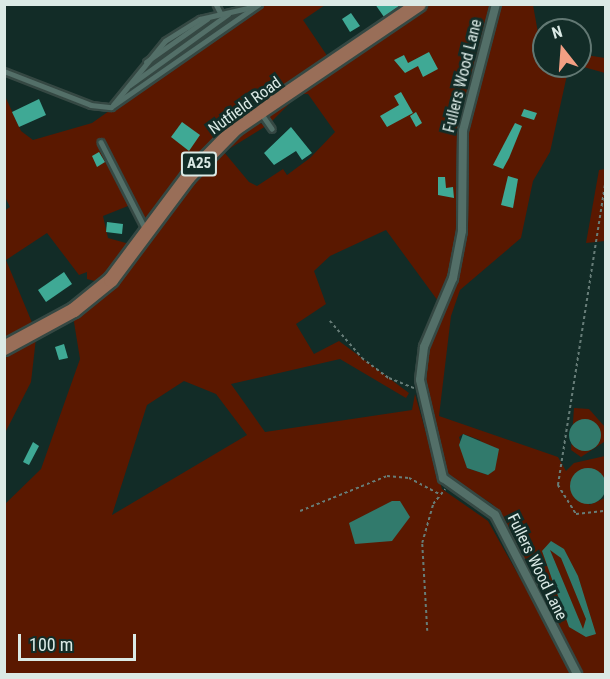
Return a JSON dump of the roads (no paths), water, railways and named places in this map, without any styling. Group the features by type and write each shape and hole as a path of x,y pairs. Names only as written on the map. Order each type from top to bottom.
{"main road":[{"name":"Nutfield Road","path":"4,348 88,300 148,236 203,160 261,113 419,4"}],"street":[{"name":"Fullers Wood Lane","path":"496,4 463,131 462,231 453,278 424,347 422,389 435,453 450,484 495,515 577,675"}],"lane":[{"path":"216,4 221,14"},
{"path":"111,107 141,65 165,40 210,16 258,5"},
{"path":"4,71 91,105 111,107 258,5"},
{"path":"128,86 230,12"},
{"path":"261,113 272,129"},
{"path":"101,142 148,236"}]}
